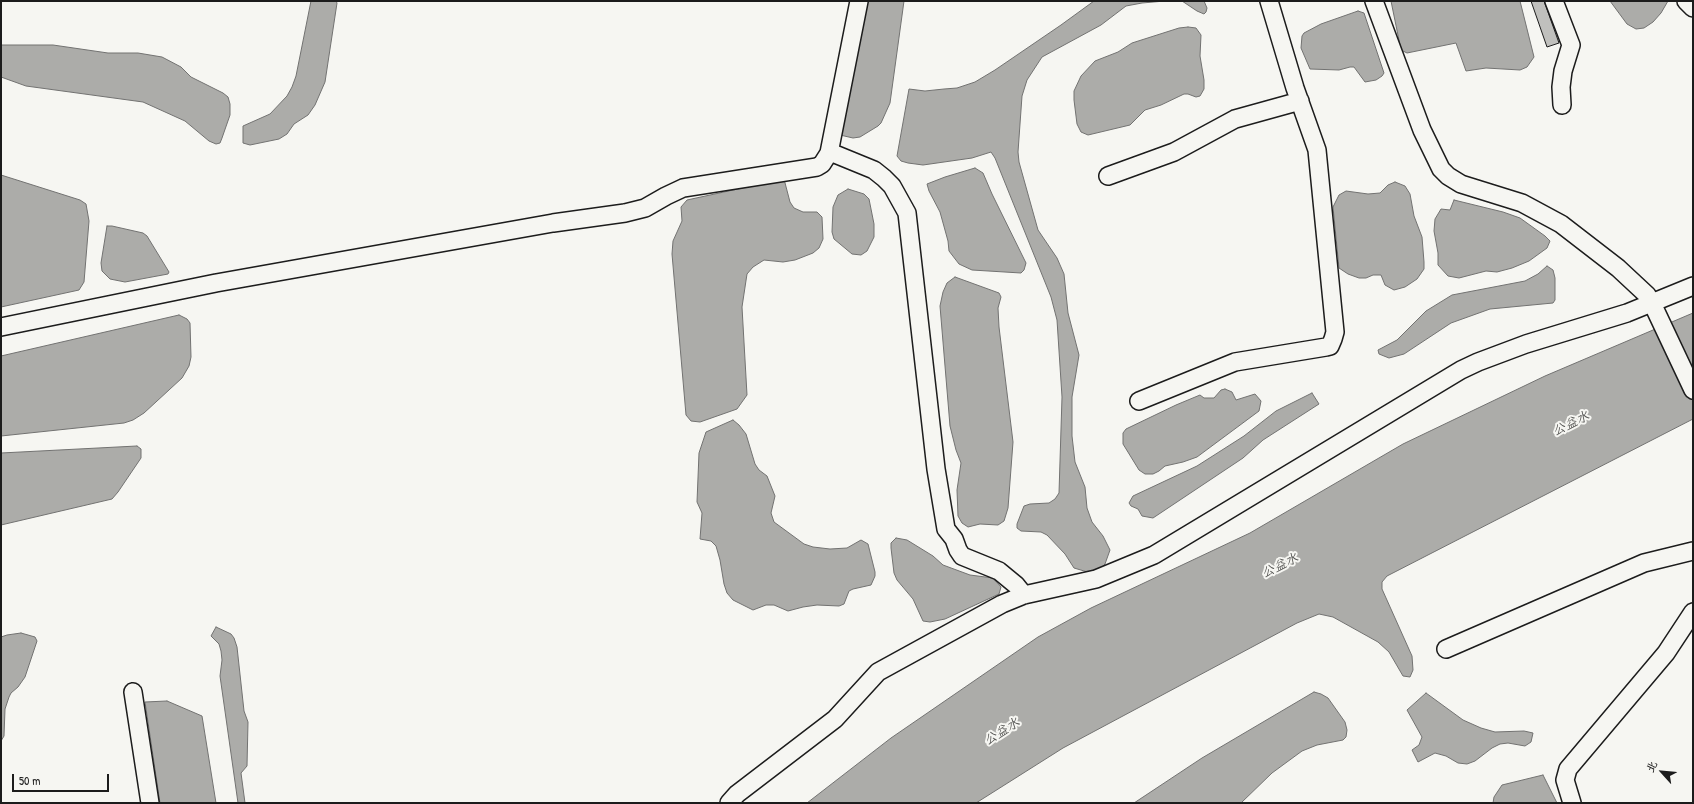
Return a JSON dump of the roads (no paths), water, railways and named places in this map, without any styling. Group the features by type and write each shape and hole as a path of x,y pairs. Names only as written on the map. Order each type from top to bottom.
{"street":[{"path":"1,327 216,283 553,223 625,213 645,208 683,188 817,167 822,164 830,152 858,1"},
{"path":"1139,401 1235,362 1326,347 1332,342 1334,332 1318,150 1300,101 1269,1"},
{"path":"1374,1 1422,130 1441,169 1448,176 1461,184 1522,202 1561,224 1618,268 1647,295 1693,390"},
{"path":"1554,1 1571,45 1560,87 1562,105"},
{"path":"1686,1 1693,8"},
{"path":"1108,176 1174,152 1235,119 1300,101"},
{"path":"830,152 874,170 892,186 907,213 936,469 946,529 954,539 962,556 999,571 1016,585 1024,595"},
{"path":"729,803 737,794 835,719 878,672 1002,604 1024,595 1096,579 1163,551 1455,373 1473,364 1526,344 1654,307 1693,286"},
{"path":"1446,649 1644,563 1693,551"},
{"path":"1572,803 1565,780 1568,769 1666,653 1693,612"},
{"path":"133,692 150,803"}],"water":[{"path":"311,1 336,1 337,3 325,82 315,105 308,115 294,124 287,134 279,139 250,145 243,143 243,126 270,114 287,96 292,87 296,76"},
{"path":"867,1 904,1 890,103 881,123 878,126 860,137 853,138 840,135"},
{"path":"1094,1 1165,1 1126,6 1101,25 1042,57 1027,80 1022,96 1018,152 1019,162 1038,230 1057,258 1064,274 1068,313 1079,355 1072,397 1072,436 1075,462 1085,487 1087,508 1092,522 1103,536 1110,550 1105,564 1098,571 1091,573 1074,568 1065,554 1047,535 1041,532 1021,531 1017,528 1017,524 1024,506 1030,504 1049,503 1055,499 1059,493 1062,397 1057,320 1051,297 995,158 991,152 972,158 923,165 901,161 897,156 909,89 925,91 957,88 975,82 995,70"},
{"path":"1182,1 1204,1 1207,8 1206,12 1204,14 1197,11"},
{"path":"1391,1 1520,1 1534,57 1527,67 1520,70 1486,68 1466,71 1456,43 1407,53 1401,50"},
{"path":"1610,1 1668,1 1661,13 1653,22 1644,28 1636,29 1627,24"},
{"path":"1358,11 1364,13 1384,73 1382,76 1376,80 1365,82 1354,67 1339,70 1310,69 1301,48 1302,36 1304,33 1321,24"},
{"path":"1179,28 1196,28 1201,35 1200,56 1204,89 1200,96 1196,97 1184,94 1161,105 1145,110 1130,125 1088,135 1081,132 1077,124 1074,91 1081,76 1095,61 1118,52 1132,43"},
{"path":"1,45 53,45 108,53 138,53 162,57 181,67 191,77 228,97 230,104 230,115 220,143 216,144 209,141 185,121 143,102 26,86 1,77"},
{"path":"975,168 983,173 1026,263 1024,270 1021,273 972,270 959,264 949,251 948,241 940,212 927,184"},
{"path":"1,175 80,200 86,204 89,221 84,282 79,290 1,307"},
{"path":"784,179 790,202 794,208 803,212 817,212 822,217 823,239 819,248 813,253 795,260 783,262 764,260 753,267 747,274 742,307 747,395 737,409 700,422 691,421 686,415 672,254 673,241 682,221 681,207 687,200"},
{"path":"1395,182 1405,186 1410,194 1414,216 1422,237 1424,269 1417,279 1405,287 1394,290 1385,285 1381,275 1359,278 1348,274 1339,268 1333,207 1339,195 1346,191 1368,194 1380,193 1388,185"},
{"path":"848,189 864,194 869,199 874,224 874,237 867,251 861,255 852,254 834,239 832,232 833,207 838,195"},
{"path":"1454,200 1503,212 1520,218 1550,241 1547,248 1529,261 1512,268 1497,272 1486,271 1459,278 1448,276 1438,265 1438,253 1434,231 1435,219 1441,209 1450,210"},
{"path":"107,226 143,233 147,236 169,272 168,274 125,282 110,279 102,271 101,263"},
{"path":"1547,266 1553,270 1555,278 1555,300 1553,303 1490,309 1451,323 1404,354 1389,358 1379,354 1378,350 1397,340 1426,311 1452,295 1525,281 1538,274"},
{"path":"955,277 999,293 1001,297 998,308 999,327 1013,442 1008,508 1004,521 998,525 980,524 968,527 962,523 958,516 957,490 961,463 950,426 940,306 943,292 947,283"},
{"name":"公益水","path":"1693,313 1693,419 1387,576 1382,582 1382,589 1412,656 1413,670 1410,677 1403,676 1389,652 1378,642 1333,617 1319,614 1297,623 1063,748 976,803 807,803 891,738 1038,637 1091,608 1250,533 1403,444 1545,376"},
{"path":"179,315 187,319 190,323 191,357 189,366 182,378 144,413 133,420 124,423 1,436 1,356"},
{"path":"1225,389 1232,392 1236,400 1255,394 1261,401 1259,411 1197,457 1165,466 1153,474 1145,474 1139,470 1123,444 1123,433 1126,429 1200,395 1204,398 1214,398 1221,390"},
{"path":"1312,393 1319,404 1263,440 1243,458 1153,518 1142,516 1138,509 1131,506 1129,503 1133,496 1197,466 1244,436 1276,411"},
{"path":"733,420 746,434 755,464 759,470 767,476 775,496 771,513 774,522 804,544 813,547 830,549 847,548 861,540 868,544 875,572 871,585 849,591 844,604 839,606 817,605 788,611 774,605 766,605 753,610 733,600 727,593 716,546 711,541 700,539 702,513 697,502 699,453 706,432"},
{"path":"137,446 141,449 141,458 112,499 1,525 1,453"},
{"path":"896,538 907,540 933,556 943,565 970,575 993,578 1001,587 999,594 945,619 930,622 923,621 913,599 897,580 894,573 891,543"},
{"path":"216,627 231,634 237,647 244,711 248,722 247,766 241,773 245,803 238,803 220,676 222,660 221,651 219,644 211,636"},
{"path":"21,633 35,637 37,641 25,677 9,697 5,709 4,736 1,741 1,637"},
{"path":"1314,692 1328,698 1345,722 1347,730 1346,737 1343,740 1317,745 1302,751 1272,773 1241,803 1134,803 1202,758"},
{"path":"1426,693 1463,720 1481,728 1495,732 1524,731 1533,733 1531,742 1525,746 1508,743 1500,744 1475,761 1467,764 1458,763 1446,756 1435,753 1418,762 1412,750 1419,745 1422,737 1407,710"},
{"path":"167,701 202,716 216,803 160,803 145,702"},
{"path":"1543,775 1557,803 1493,803 1494,797 1502,785"}]}
